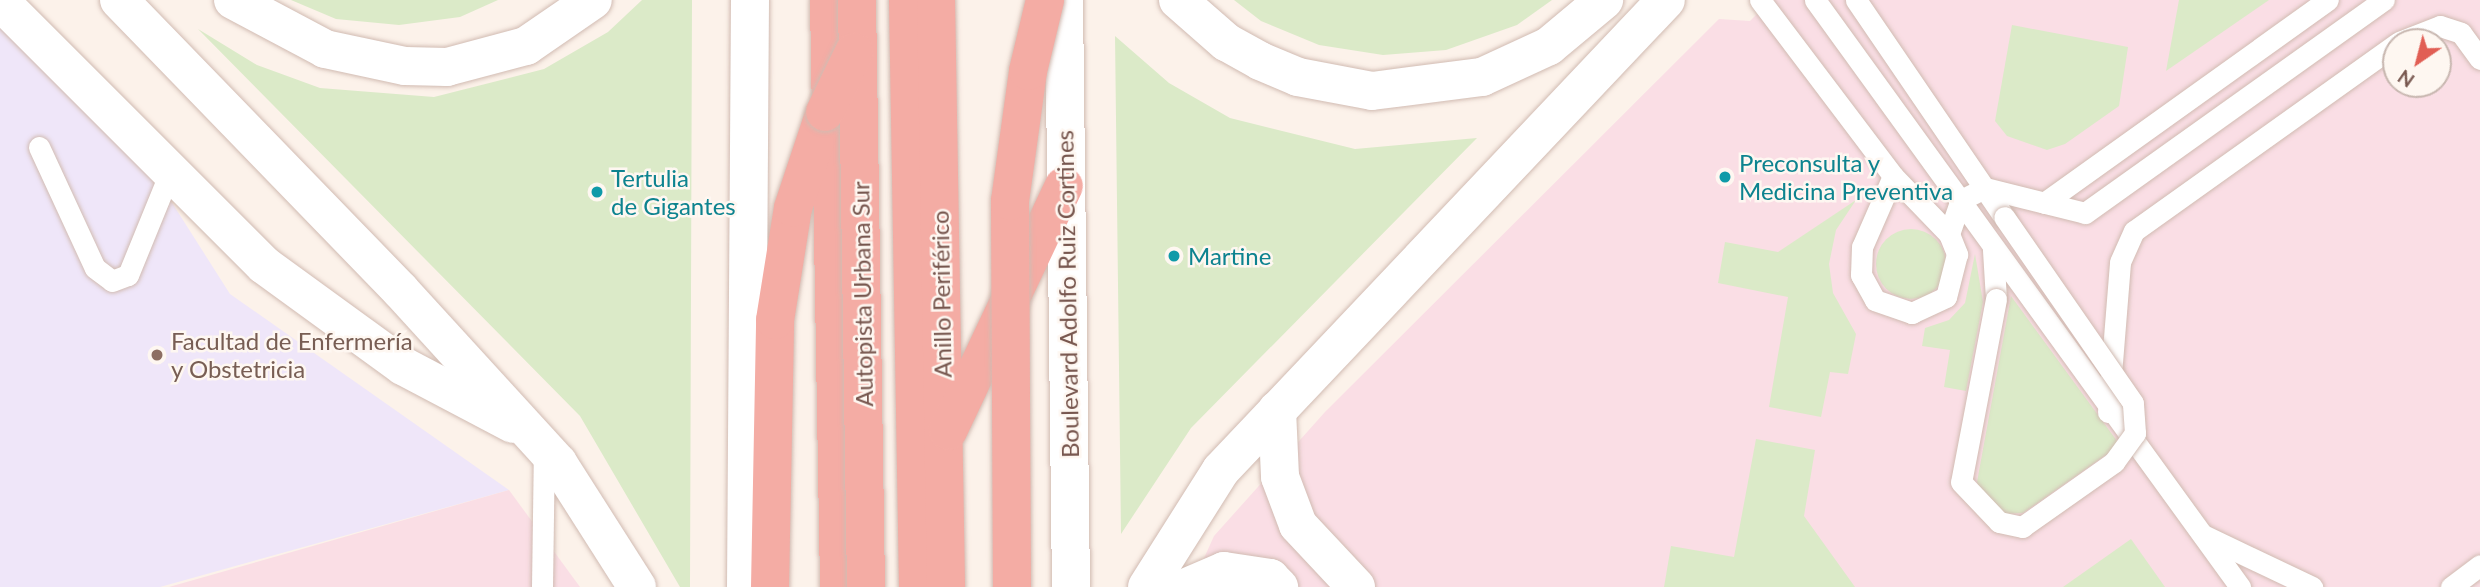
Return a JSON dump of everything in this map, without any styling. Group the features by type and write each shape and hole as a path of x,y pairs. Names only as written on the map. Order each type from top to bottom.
{"highway":[{"path":"829,0 839,587"},
{"name":"Autopista Urbana Sur","path":"857,0 866,587"},
{"path":"770,587 770,385 782,263 825,112 880,0"},
{"name":"Autopista Urbana Sur","path":"908,0 918,587"},
{"name":"Anillo Periférico","path":"936,0 946,587"},
{"path":"1012,587 1010,201 1028,71 1045,0"},
{"path":"944,439 1064,186"}],"main road":[{"path":"119,0 537,440 584,496 637,587"},
{"path":"233,0 325,49 405,66 447,67 526,46 593,0"},
{"path":"746,587 750,0"},
{"name":"Boulevard Adolfo Ruiz Cortines","path":"1064,0 1064,186 1071,587"},
{"path":"1178,0 1226,42 1261,61 1335,86 1372,91 1447,85 1505,68 1549,46 1604,0"},
{"path":"1147,587 1221,470 1666,0"},
{"path":"0,1 264,265 332,318 403,366 537,440"},
{"path":"1277,410 1280,477 1298,525 1356,587"},
{"path":"1187,587 1224,571 1270,578 1279,587"}],"lane":[{"path":"1760,0 1893,176 1949,234 1958,271 1946,297 1912,313 1875,300 1860,261 1893,176"},
{"path":"1815,0 1961,200 2108,412 2195,531 2240,587"},
{"path":"1856,0 2133,403 2135,433 2114,462 2022,527 1999,523 1961,482 1996,299 1993,248"},
{"path":"2044,203 2328,0"},
{"path":"1949,234 1961,200 1985,188 2085,213 2384,0"},
{"path":"2452,30 2461,33 2480,60"},
{"path":"2108,412 2120,262 2134,231 2382,54"},
{"path":"39,146 95,268 112,281 128,275 170,172"},
{"path":"537,440 542,587"},
{"path":"2195,531 2312,587"},
{"path":"2451,587 2480,565"}],"shaded area":[{"path":"1771,0 2480,0 2480,587 1191,587 1214,536 1325,412 1719,19 1750,21"},
{"name":"Facultad de Enfermería y Obstetricia","path":"0,13 155,176 230,294 509,490 160,587 0,587"},
{"path":"509,490 580,587 169,587"}],"green space":[{"path":"291,0 498,0 460,17 399,25 336,19"},
{"path":"642,0 692,0 690,587 680,587 580,416 198,29 257,65 320,88 434,97 544,69 608,32"},
{"path":"1234,0 1552,0 1517,25 1446,50 1383,55 1319,45 1261,21"},
{"path":"2179,0 2269,0 2166,71"},
{"path":"2012,25 2128,47 2119,106 2065,144 2047,150 2007,136 1995,121"},
{"path":"1115,36 1169,83 1230,118 1355,149 1477,138 1191,428 1121,534"},
{"path":"1856,200 1836,230 1829,264 1833,293 1856,334 1848,374 1830,372 1821,417 1769,407 1788,297 1718,283 1725,242 1778,252"},
{"path":"1911,229 1936,239 1946,264 1936,289 1911,299 1886,289 1876,264 1886,239"},
{"path":"1975,254 1983,302 1966,391 1944,387 1950,350 1922,346 1925,328 1949,320 1965,303"},
{"path":"2011,296 2120,445 2023,513 2003,514 1982,499 1977,482"},
{"path":"1756,439 1815,450 1804,516 1855,587 1664,587 1671,546 1734,557"},
{"path":"2131,539 2165,587 2063,587"}],"place":[{"name":"Preconsulta y Medicina Preventiva","path":"1725,177"},
{"name":"Tertulia de Gigantes","path":"597,192"},
{"name":"Martine","path":"1174,256"},
{"name":"Facultad de Enfermería y Obstetricia","path":"157,355"}]}
